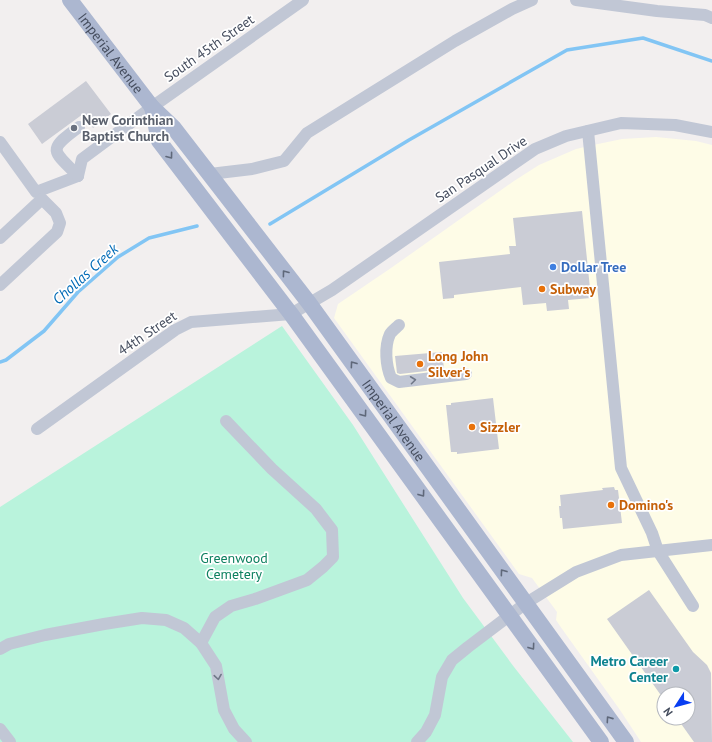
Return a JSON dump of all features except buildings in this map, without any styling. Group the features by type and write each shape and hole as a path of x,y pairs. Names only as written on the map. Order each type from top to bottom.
{"main road":[{"name":"Imperial Avenue","path":"70,0 152,107 171,125 210,174 309,304 626,742"},
{"name":"Imperial Avenue","path":"152,107 159,141 291,314 601,742"}],"street":[{"name":"South 45th Street","path":"78,176 82,158 303,0"},
{"path":"210,174 252,169 284,161 307,133 455,41 512,9 532,0"},
{"path":"576,0 657,12 705,15 712,18"},
{"name":"San Pasqual Drive","path":"291,314 332,290 535,149 566,136 621,123 675,125 712,132"},
{"path":"0,238 39,195 78,176 56,150 57,145 62,139 79,128"},
{"path":"588,131 621,468 652,532 658,551 693,606"},
{"path":"0,142 39,195 56,213 60,223 57,232 0,285"},
{"name":"44th Street","path":"37,429 175,330 191,322 291,314"},
{"path":"399,325 391,333 387,344 388,370 391,378 399,382 466,374"},
{"path":"201,643 215,617 231,606 307,580 333,557 332,530 316,509 272,469 226,421"},
{"path":"417,742 426,732 435,715 442,677 452,660 526,603 576,572 621,555 712,545"},
{"path":"0,649 9,644 45,635 142,618 166,620 184,628 201,643 216,666 224,710 234,729 246,742"},
{"path":"0,729 10,742"}],"shaded area":[{"path":"656,137 696,141 712,145 712,742 641,742 556,620 557,612 532,578 519,574 334,318 338,304 514,181 539,165 576,149 622,139"}],"green space":[{"name":"Greenwood Cemetery","path":"282,326 353,425 463,598 514,667 573,742 0,742 0,507"}],"waterway":[{"path":"270,224 409,140 567,50 643,38 712,61"},
{"name":"Chollas Creek","path":"0,362 6,360 44,331 78,292 118,257 149,238 197,226"}],"place":[{"name":"New Corinthian Baptist Church","path":"74,128"},
{"name":"Dollar Tree","path":"553,267"},
{"name":"Subway","path":"542,289"},
{"name":"Long John Silver's","path":"420,364"},
{"name":"Sizzler","path":"472,427"},
{"name":"Domino's","path":"611,505"},
{"name":"Metro Career Center","path":"676,669"}]}
